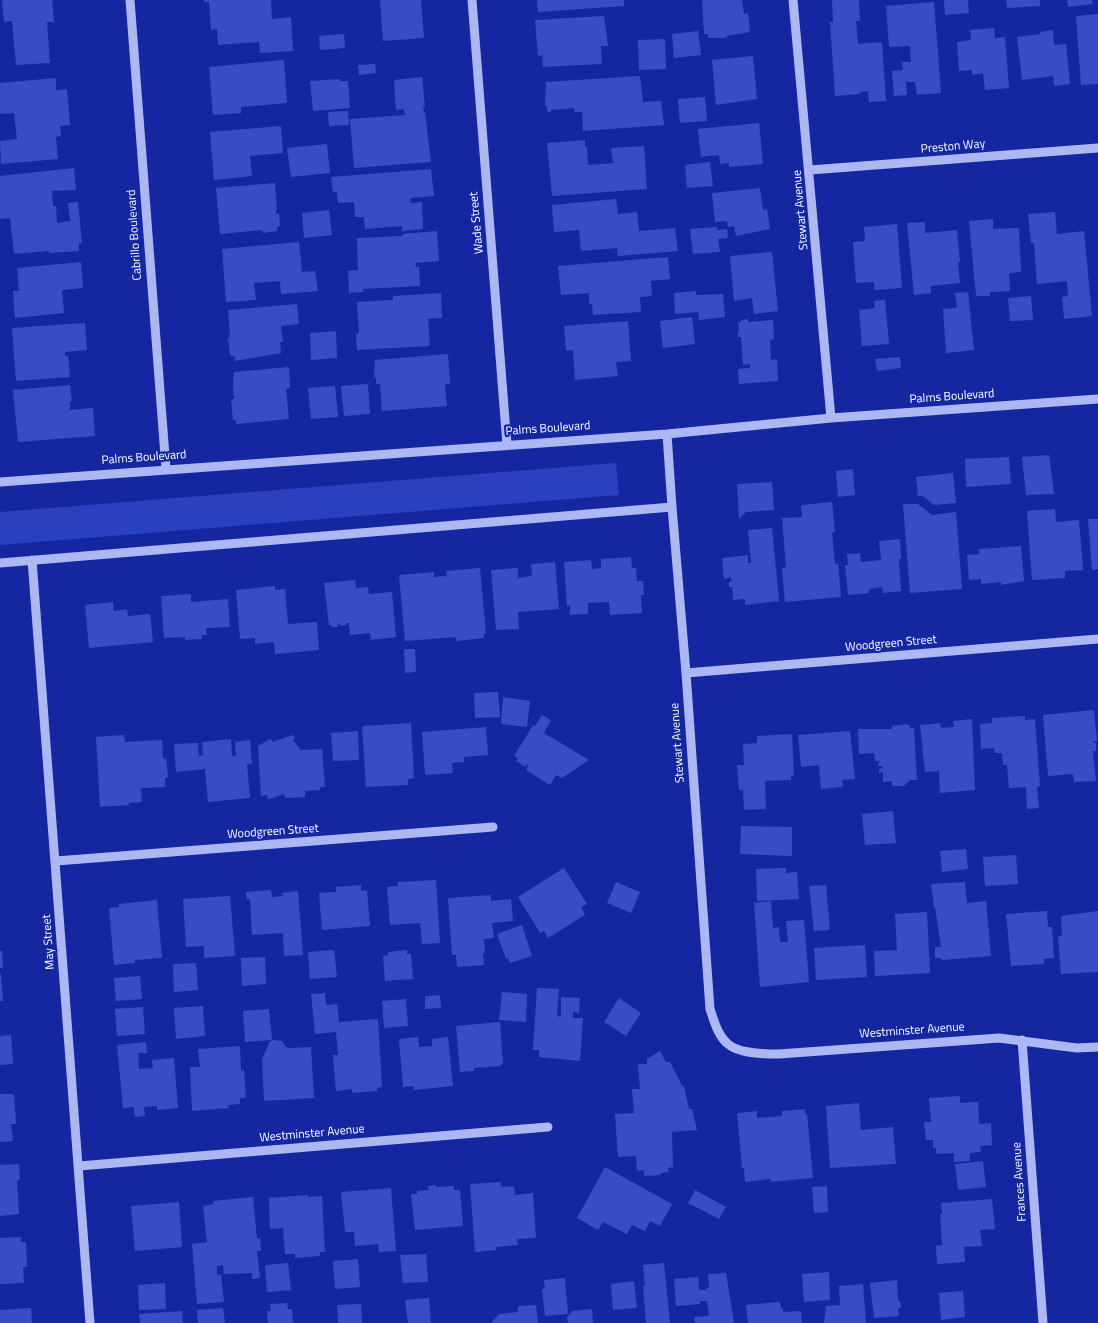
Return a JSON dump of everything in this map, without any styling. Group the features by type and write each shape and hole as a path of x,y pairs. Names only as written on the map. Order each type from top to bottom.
{"street":[{"name":"Cabrillo Boulevard","path":"130,0 166,469"},
{"name":"Wade Street","path":"472,0 507,445"},
{"name":"Stewart Avenue","path":"793,0 810,170 831,418"},
{"name":"Preston Way","path":"810,170 1098,148"},
{"name":"Palms Boulevard","path":"0,482 667,434 831,418 1098,399"},
{"name":"Stewart Avenue","path":"667,434 710,1009 716,1028 729,1045"},
{"path":"0,563 672,508"},
{"name":"May Street","path":"32,560 90,1323"},
{"name":"Woodgreen Street","path":"686,673 1098,639"},
{"name":"Woodgreen Street","path":"56,861 493,828"},
{"name":"Westminster Avenue","path":"729,1045 754,1054 779,1054 1000,1038 1077,1048 1098,1047"},
{"name":"Frances Avenue","path":"1022,1040 1043,1323"},
{"name":"Westminster Avenue","path":"79,1166 548,1127"}],"shaded area":[{"path":"616,463 619,495 0,545 0,512"}],"building":[{"path":"2,0 52,0 54,22 47,22 50,63 16,65 12,21 4,22"},
{"path":"204,0 271,0 272,19 291,17 293,51 260,53 259,42 218,45 217,29 211,30 209,2 204,2"},
{"path":"380,0 421,0 424,38 383,41"},
{"path":"537,0 624,0 624,6 538,12"},
{"path":"702,0 742,0 744,14 748,13 750,32 726,36 727,38 708,38 708,34 704,34"},
{"path":"832,0 859,0 860,21 856,21 858,44 882,42 886,101 869,102 868,91 860,92 860,94 835,96 830,22 833,22"},
{"path":"944,0 968,0 969,13 945,15"},
{"path":"1006,0 1040,0 1040,6 1007,8"},
{"path":"1067,0 1092,0 1093,4 1068,7"},
{"path":"934,2 941,93 917,95 915,82 906,82 907,95 894,96 892,71 903,70 902,62 911,62 910,46 889,47 886,6"},
{"path":"1098,14 1098,84 1081,85 1076,16"},
{"path":"604,16 608,46 601,46 602,64 543,67 542,55 538,56 535,20"},
{"path":"994,28 995,38 1005,37 1009,88 985,90 983,73 972,75 972,70 959,71 957,42 971,40 970,30"},
{"path":"1053,30 1054,45 1066,44 1070,84 1054,86 1053,76 1022,80 1017,37"},
{"path":"698,31 701,55 674,58 672,34"},
{"path":"344,34 345,48 320,50 319,36"},
{"path":"665,39 666,69 639,70 638,40"},
{"path":"753,56 757,99 716,105 712,60"},
{"path":"284,60 287,103 241,107 241,113 213,115 209,67"},
{"path":"375,64 376,73 359,75 358,65"},
{"path":"640,76 643,102 661,101 664,125 583,131 582,112 575,112 574,108 547,112 547,106 545,106 546,82"},
{"path":"422,77 425,107 423,107 431,162 354,168 350,119 405,115 404,109 396,110 394,80"},
{"path":"56,78 56,90 67,89 70,125 60,126 61,136 56,137 58,159 1,164 0,141 17,139 14,113 0,114 0,83"},
{"path":"339,79 340,81 348,81 350,108 313,111 310,81"},
{"path":"705,97 707,121 680,123 678,99"},
{"path":"348,111 349,125 329,126 328,112"},
{"path":"759,123 763,164 729,167 729,163 720,164 719,155 701,157 698,129"},
{"path":"281,126 283,153 250,156 252,176 214,180 210,132"},
{"path":"585,140 588,165 613,163 611,148 644,146 647,189 552,196 547,143"},
{"path":"327,144 330,173 291,177 287,148"},
{"path":"710,162 713,186 687,188 685,165"},
{"path":"74,168 76,190 52,191 53,206 56,206 57,223 70,221 68,203 78,202 82,243 79,243 79,251 14,254 10,218 0,219 0,176"},
{"path":"431,169 434,196 410,198 411,203 422,202 423,229 402,231 402,226 365,229 364,217 355,217 354,202 338,203 337,192 333,192 331,177"},
{"path":"275,183 276,214 279,214 280,226 277,227 277,231 263,233 262,230 220,234 216,188"},
{"path":"760,188 763,210 767,209 770,229 736,236 734,226 728,227 727,221 715,222 712,193"},
{"path":"616,199 618,214 637,212 639,231 675,228 678,251 618,256 617,248 581,251 579,230 554,232 552,205"},
{"path":"329,210 332,235 304,238 302,213"},
{"path":"1055,212 1057,234 1084,231 1092,316 1064,319 1062,297 1068,296 1067,281 1037,284 1034,243 1031,243 1028,214"},
{"path":"993,219 993,229 1019,228 1021,272 1009,273 1010,291 990,292 990,296 976,296 969,221"},
{"path":"925,222 925,233 957,230 960,283 931,286 931,293 914,295 907,223"},
{"path":"897,224 902,288 874,290 874,282 856,283 853,242 865,241 864,227"},
{"path":"717,227 717,230 727,229 728,238 718,239 720,252 693,254 690,229"},
{"path":"437,231 439,261 415,263 416,267 419,267 420,286 363,289 363,292 349,293 348,271 358,270 357,238 403,236 402,234"},
{"path":"299,242 302,272 315,271 318,291 281,294 280,281 254,283 256,300 226,302 222,249"},
{"path":"772,252 778,311 754,314 752,298 734,301 730,256"},
{"path":"668,257 670,279 651,281 652,296 640,297 641,312 593,315 592,304 589,304 589,293 561,295 558,266"},
{"path":"81,262 83,288 62,290 64,313 15,318 13,291 19,291 17,268"},
{"path":"696,291 696,295 723,294 725,317 699,320 698,312 675,314 674,293"},
{"path":"968,292 974,350 946,353 943,309 957,308 955,293"},
{"path":"441,293 442,318 428,319 430,346 357,350 356,334 359,333 357,302 393,300 393,296"},
{"path":"1031,296 1033,320 1010,321 1008,298"},
{"path":"885,300 889,344 862,346 859,310 875,308 874,301"},
{"path":"297,304 299,324 281,326 283,342 280,342 281,353 235,361 235,357 230,355 228,310"},
{"path":"692,317 695,344 663,348 660,321"},
{"path":"748,319 748,322 773,320 774,339 770,340 771,360 777,359 778,381 739,384 738,369 750,368 750,364 743,365 741,337 738,337 738,322"},
{"path":"628,321 631,361 616,362 618,376 575,380 573,350 566,351 564,326"},
{"path":"85,323 87,350 65,352 65,356 68,356 70,377 16,381 12,328"},
{"path":"336,331 337,358 311,360 310,333"},
{"path":"448,354 450,384 445,384 447,406 382,411 380,384 376,384 376,377 374,378 375,360"},
{"path":"900,357 901,368 877,371 875,359"},
{"path":"289,367 290,388 286,389 289,419 236,424 236,420 233,420 231,399 234,399 234,372"},
{"path":"368,384 370,414 344,416 341,386"},
{"path":"70,385 72,401 70,401 70,410 93,408 95,436 18,442 13,390"},
{"path":"335,386 338,417 311,419 308,388"},
{"path":"1049,455 1054,494 1026,495 1022,457"},
{"path":"1009,457 1011,484 966,487 965,459"},
{"path":"853,469 855,495 838,497 836,471"},
{"path":"953,473 956,503 934,505 923,496 918,496 916,477"},
{"path":"772,482 774,510 746,512 739,519 737,484"},
{"path":"832,502 835,532 832,533 835,564 838,563 841,597 785,602 782,568 786,567 782,518 802,517 801,505"},
{"path":"903,504 918,504 932,515 956,512 962,589 910,593"},
{"path":"1055,509 1056,522 1079,520 1083,570 1065,571 1065,578 1032,580 1027,511"},
{"path":"1088,519 1098,519 1098,569 1092,570"},
{"path":"772,528 779,601 745,605 745,599 733,600 732,587 729,587 731,577 724,579 722,558 748,555 748,563 751,563 748,530"},
{"path":"900,539 901,591 883,593 882,587 869,589 869,593 848,595 845,565 848,565 847,554 860,553 861,562 881,560 879,541"},
{"path":"1021,546 1024,581 1001,585 1001,582 981,584 981,579 969,580 967,555 979,554 979,549"},
{"path":"631,557 632,568 636,568 637,581 643,581 644,595 641,595 642,613 610,615 609,602 588,603 588,614 570,615 570,605 567,606 564,562 591,560 592,569 601,568 601,559"},
{"path":"555,562 559,609 518,612 519,629 496,630 491,570 518,568 518,578 532,576 531,564"},
{"path":"480,568 486,634 484,634 484,638 456,641 456,637 405,641 399,575 434,572 434,577 447,576 446,571"},
{"path":"355,580 356,588 368,587 369,594 392,592 396,637 371,640 370,633 350,635 349,623 340,626 338,624 338,627 329,625 324,583"},
{"path":"275,586 275,590 285,589 288,624 317,622 319,650 275,654 274,642 255,644 255,638 240,639 236,590"},
{"path":"191,594 191,602 228,599 230,627 206,628 207,635 202,635 202,639 185,640 185,637 164,638 161,596"},
{"path":"113,602 114,611 127,609 128,616 150,614 153,642 89,648 85,605"},
{"path":"404,649 415,649 416,672 405,673"},
{"path":"498,692 500,717 475,718 474,693"},
{"path":"503,697 530,701 527,727 501,724"},
{"path":"1094,710 1097,741 1093,742 1096,743 1096,751 1093,751 1096,781 1074,782 1073,774 1048,776 1043,715"},
{"path":"542,715 551,720 544,733 589,760 562,778 556,775 550,785 526,770 529,765 527,764 526,767 516,761 518,758 514,756 533,725 535,726"},
{"path":"1025,716 1025,720 1035,719 1040,786 1037,787 1039,808 1027,809 1026,787 1009,788 1007,765 1003,765 1002,753 995,753 994,748 981,749 980,724 992,723 992,718"},
{"path":"972,719 975,790 940,793 939,771 925,772 920,725 940,723 941,728 954,727 953,721"},
{"path":"411,723 414,778 408,779 408,785 366,787 362,726"},
{"path":"910,725 910,728 914,728 917,780 910,780 904,786 892,786 892,781 883,782 883,772 879,773 879,769 883,768 878,766 879,762 882,761 875,761 874,753 859,754 858,729 892,729 892,726"},
{"path":"486,727 488,755 464,757 464,762 452,763 453,773 425,775 422,732"},
{"path":"358,731 359,760 333,761 331,733"},
{"path":"850,731 855,779 842,780 843,787 821,789 819,765 801,767 798,735"},
{"path":"792,734 794,776 791,776 791,780 765,781 766,809 744,810 743,790 739,790 737,765 744,765 743,744 757,743 757,736"},
{"path":"124,735 125,742 162,740 163,759 166,758 168,777 165,778 165,787 141,788 142,802 100,807 96,737"},
{"path":"292,735 295,738 293,740 301,750 322,749 325,787 320,787 320,790 305,791 305,797 285,798 284,794 269,799 267,795 261,796 258,746 270,739 273,742"},
{"path":"231,739 232,756 236,756 235,742 250,740 252,764 247,764 250,798 208,802 205,769 176,772 174,744 198,743 199,756 203,755 202,742"},
{"path":"893,811 896,843 865,845 862,814"},
{"path":"741,826 792,827 792,856 740,854"},
{"path":"966,849 968,869 942,872 940,851"},
{"path":"1016,855 1018,884 985,886 983,857"},
{"path":"564,868 587,904 581,907 585,915 548,938 544,931 540,933 518,897"},
{"path":"786,868 786,873 797,872 799,899 757,901 756,869"},
{"path":"436,880 440,943 422,944 420,923 390,925 387,887 398,886 398,882"},
{"path":"616,882 640,892 631,913 607,903"},
{"path":"965,882 967,903 986,901 991,956 942,960 941,958 935,958 935,947 941,947 931,884"},
{"path":"361,885 361,891 367,890 370,926 322,930 319,893 336,892 336,887"},
{"path":"826,885 830,930 814,931 809,886"},
{"path":"271,890 272,897 283,896 282,893 298,891 303,955 284,956 283,933 252,935 250,899 247,900 246,892"},
{"path":"491,895 491,901 511,899 513,921 492,923 494,938 484,939 484,965 457,967 456,955 452,955 448,898"},
{"path":"230,896 235,956 204,958 204,946 186,947 183,899"},
{"path":"157,900 162,958 135,960 135,963 114,965 109,908 119,907 119,904"},
{"path":"771,901 773,928 779,927 780,942 788,942 786,921 804,920 809,982 760,987 754,903"},
{"path":"1047,911 1048,927 1052,927 1054,958 1044,959 1044,964 1011,966 1006,914"},
{"path":"1098,911 1098,972 1061,974 1058,936 1062,936 1061,916"},
{"path":"927,912 930,973 875,976 874,951 897,950 895,914"},
{"path":"522,925 532,956 510,963 508,958 506,959 497,934"},
{"path":"865,945 867,977 816,980 814,948"},
{"path":"334,950 337,977 310,979 308,952"},
{"path":"407,950 407,954 411,954 413,979 385,981 383,956 388,955 388,952"},
{"path":"0,951 2,951 3,968 0,968"},
{"path":"265,957 266,984 242,986 241,958"},
{"path":"196,963 198,990 174,992 173,964"},
{"path":"1,974 3,1001 0,1001"},
{"path":"140,976 142,999 116,1001 114,978"},
{"path":"537,988 559,989 557,1016 561,1017 561,997 580,998 579,1013 573,1012 573,1018 583,1018 580,1061 539,1057 539,1050 533,1050"},
{"path":"502,992 527,994 526,1022 499,1020"},
{"path":"325,993 326,1005 337,1004 339,1022 378,1019 382,1087 377,1088 377,1091 352,1093 352,1089 336,1091 333,1055 338,1055 336,1032 315,1034 311,994"},
{"path":"440,995 441,1008 425,1009 425,996"},
{"path":"619,998 641,1013 626,1036 604,1022"},
{"path":"406,999 408,1026 384,1028 382,1001"},
{"path":"203,1006 205,1036 176,1039 174,1008"},
{"path":"143,1007 145,1034 117,1036 115,1009"},
{"path":"269,1009 272,1040 245,1042 243,1011"},
{"path":"500,1022 503,1064 501,1066 474,1068 474,1071 460,1072 456,1026"},
{"path":"11,1035 13,1064 0,1065 0,1036"},
{"path":"418,1037 419,1047 432,1046 432,1039 448,1037 453,1086 414,1090 414,1086 403,1087 399,1039"},
{"path":"270,1041 282,1041 289,1048 311,1047 314,1098 264,1101 262,1059"},
{"path":"146,1042 147,1053 138,1053 139,1069 153,1068 152,1060 174,1058 178,1108 157,1110 157,1106 144,1107 145,1116 135,1117 134,1107 123,1108 117,1045"},
{"path":"240,1046 241,1071 244,1070 246,1098 240,1098 240,1104 228,1105 229,1108 192,1111 190,1067 200,1067 198,1049"},
{"path":"660,1051 666,1062 670,1062 682,1086 684,1086 689,1109 692,1109 697,1130 672,1132 673,1167 668,1168 669,1172 661,1173 661,1175 644,1176 644,1170 637,1171 636,1156 618,1157 615,1114 634,1113 632,1089 640,1089 638,1064 647,1064 647,1059"},
{"path":"0,1094 14,1094 16,1124 11,1124 13,1141 0,1142"},
{"path":"960,1096 960,1103 978,1102 979,1124 991,1123 992,1145 980,1146 981,1152 970,1153 970,1161 954,1162 954,1153 936,1154 936,1148 933,1148 933,1140 926,1140 924,1122 931,1122 929,1098"},
{"path":"859,1103 861,1130 893,1127 896,1164 830,1168 826,1106"},
{"path":"805,1109 813,1178 770,1182 770,1179 745,1182 737,1113 757,1111 757,1118 782,1116 782,1111"},
{"path":"983,1161 986,1187 958,1190 955,1164"},
{"path":"19,1164 20,1179 17,1180 19,1214 0,1216 0,1165"},
{"path":"605,1167 672,1204 660,1226 650,1221 645,1231 632,1225 627,1234 603,1222 598,1230 577,1218"},
{"path":"501,1182 501,1187 514,1186 515,1195 533,1193 536,1238 517,1239 518,1245 496,1247 496,1250 475,1252 470,1184"},
{"path":"436,1185 436,1187 454,1186 454,1190 460,1190 463,1226 415,1230 411,1194 417,1194 417,1191 429,1190 428,1186"},
{"path":"827,1186 828,1212 814,1213 812,1187"},
{"path":"391,1188 396,1251 379,1252 378,1244 355,1246 354,1232 345,1232 341,1192"},
{"path":"695,1190 726,1207 719,1219 688,1203"},
{"path":"308,1195 308,1197 322,1196 325,1252 320,1252 320,1256 295,1258 295,1254 285,1254 283,1228 270,1229 269,1198"},
{"path":"253,1197 257,1239 260,1238 261,1251 257,1251 260,1278 252,1279 252,1273 224,1274 223,1265 217,1266 217,1275 221,1274 224,1302 197,1304 192,1244 207,1242 203,1206 214,1204 213,1201"},
{"path":"992,1199 995,1229 980,1230 982,1246 964,1247 965,1262 937,1264 936,1246 942,1245 941,1203"},
{"path":"179,1202 182,1247 135,1251 131,1206"},
{"path":"21,1237 21,1242 26,1242 27,1267 23,1267 24,1283 0,1284 0,1238"},
{"path":"426,1254 428,1282 403,1283 400,1255"},
{"path":"358,1259 360,1287 335,1289 333,1261"},
{"path":"288,1263 291,1290 267,1292 265,1265"},
{"path":"664,1263 670,1323 646,1323 643,1265"},
{"path":"829,1272 830,1300 804,1302 802,1274"},
{"path":"726,1273 734,1323 695,1323 694,1317 709,1316 707,1301 700,1301 700,1304 676,1306 674,1279 698,1277 699,1290 706,1290 709,1287 708,1274"},
{"path":"565,1278 568,1314 545,1316 542,1289 545,1289 544,1280"},
{"path":"897,1280 898,1301 900,1301 901,1308 898,1308 899,1316 874,1318 870,1283"},
{"path":"634,1281 637,1308 613,1310 611,1284"},
{"path":"165,1283 166,1309 139,1310 138,1285"},
{"path":"863,1284 866,1323 824,1323 826,1306 840,1305 839,1286"},
{"path":"963,1291 965,1317 941,1320 939,1293"},
{"path":"429,1298 431,1323 408,1323 405,1300"},
{"path":"780,1302 783,1312 801,1311 802,1323 748,1323 746,1305"},
{"path":"287,1303 288,1309 292,1309 293,1323 268,1323 267,1311 271,1311 270,1304"},
{"path":"361,1304 362,1323 338,1323 337,1305"},
{"path":"536,1305 538,1323 491,1323 499,1314 518,1312 518,1306"},
{"path":"31,1308 32,1323 0,1323 0,1310"},
{"path":"223,1308 225,1323 198,1323 197,1310"},
{"path":"592,1309 593,1323 568,1323 567,1317 572,1311"},
{"path":"182,1311 183,1323 140,1323 139,1314"}]}
